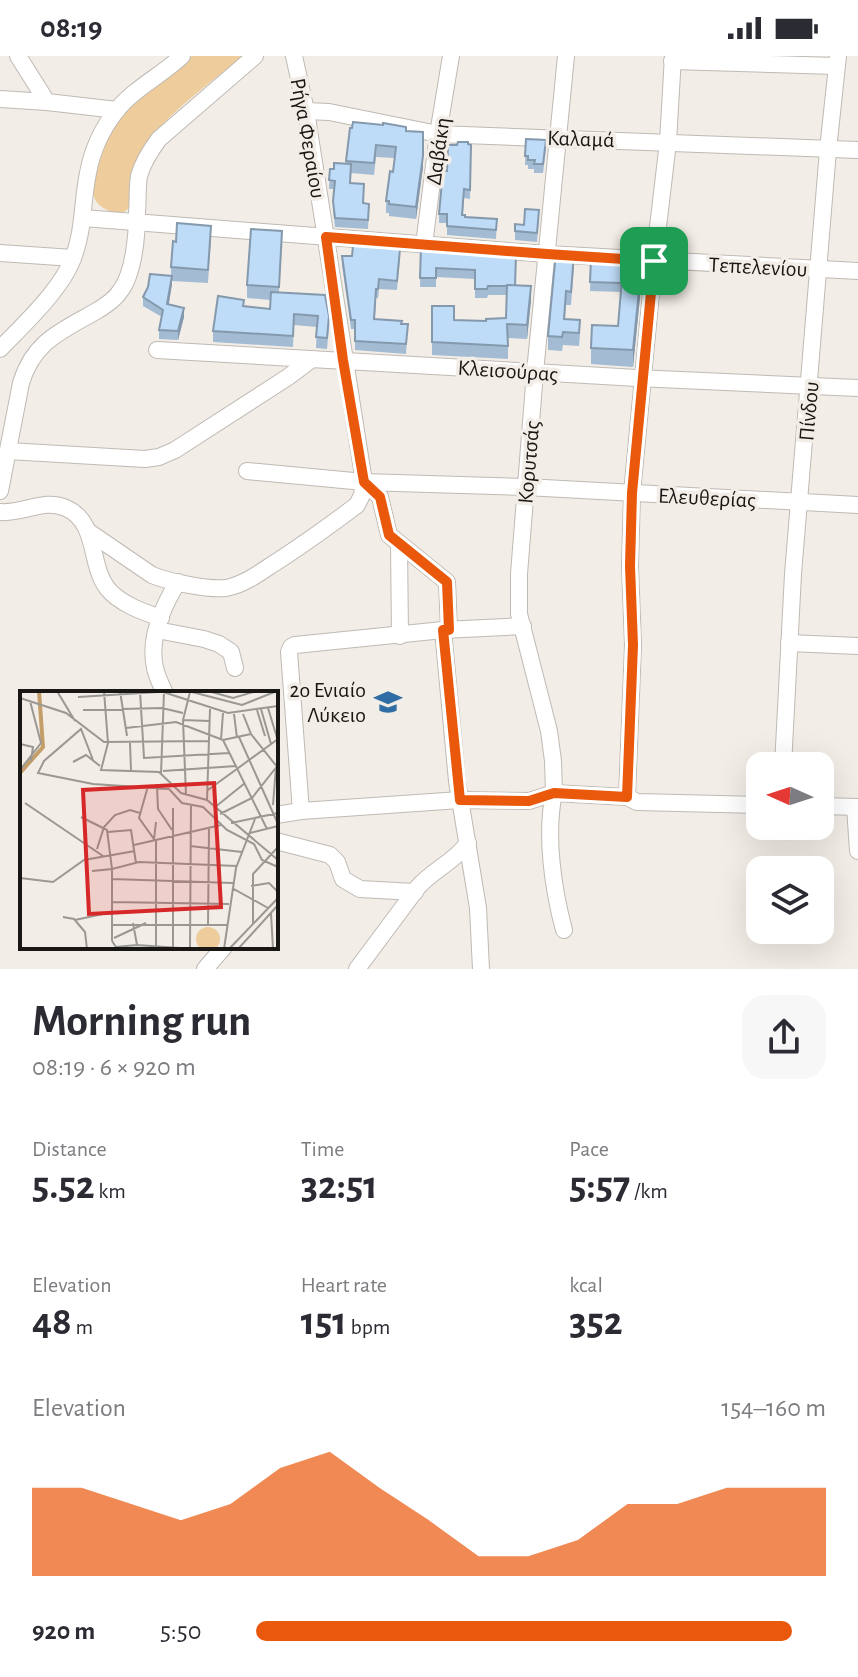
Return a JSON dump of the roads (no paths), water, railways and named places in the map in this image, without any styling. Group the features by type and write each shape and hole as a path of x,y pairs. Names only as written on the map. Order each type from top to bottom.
{"street":[{"path":"18,56 47,102"},
{"path":"0,349 56,288 73,258 83,218 92,156 117,110 165,62 182,56"},
{"path":"0,491 25,369 44,342 99,310 121,291 131,266 142,165 159,139 255,56"},
{"name":"Ρήγα Φεραίου","path":"294,56 306,111 364,482 380,497 389,535 399,544 400,636"},
{"name":"Δαβάκη","path":"424,245 451,56"},
{"name":"Κορυτσάς","path":"564,930 553,868 550,817 554,793 549,731 518,601 535,372 566,56"},
{"path":"632,800 632,493 668,142 673,58 837,61"},
{"name":"Πίνδου","path":"784,752 789,643 837,61"},
{"path":"0,99 117,110"},
{"name":"Καλαμά","path":"306,111 329,112 438,134 858,150"},
{"name":"Τεπελενίου","path":"83,218 547,254 858,271"},
{"path":"0,253 73,258"},
{"name":"Κλεισούρας","path":"157,350 858,388"},
{"path":"8,451 134,459 159,457 175,450 312,359"},
{"name":"Ελευθερίας","path":"247,471 364,482 526,487 858,505"},
{"path":"0,512 18,512 46,504 68,508 89,532 152,575 213,588 238,585 291,552 357,505 364,482"},
{"path":"89,532 98,570 108,588 159,624 219,644 231,652 235,668"},
{"path":"399,544 447,582 446,630 460,800 478,908 481,969"},
{"path":"164,691 154,664 153,651 167,600 178,582"},
{"path":"301,811 291,647 446,630 523,626"},
{"path":"789,643 858,646"},
{"path":"278,815 460,800 529,801 554,793 746,804"},
{"path":"834,806 857,807 858,851"},
{"path":"278,842 330,855 337,862 343,879 360,889 415,892"},
{"path":"357,969 428,876 460,854 468,843"},
{"path":"205,969 222,949"}],"place":[{"name":"2ο Ενιαίο Λύκειο","path":"388,702"}]}
